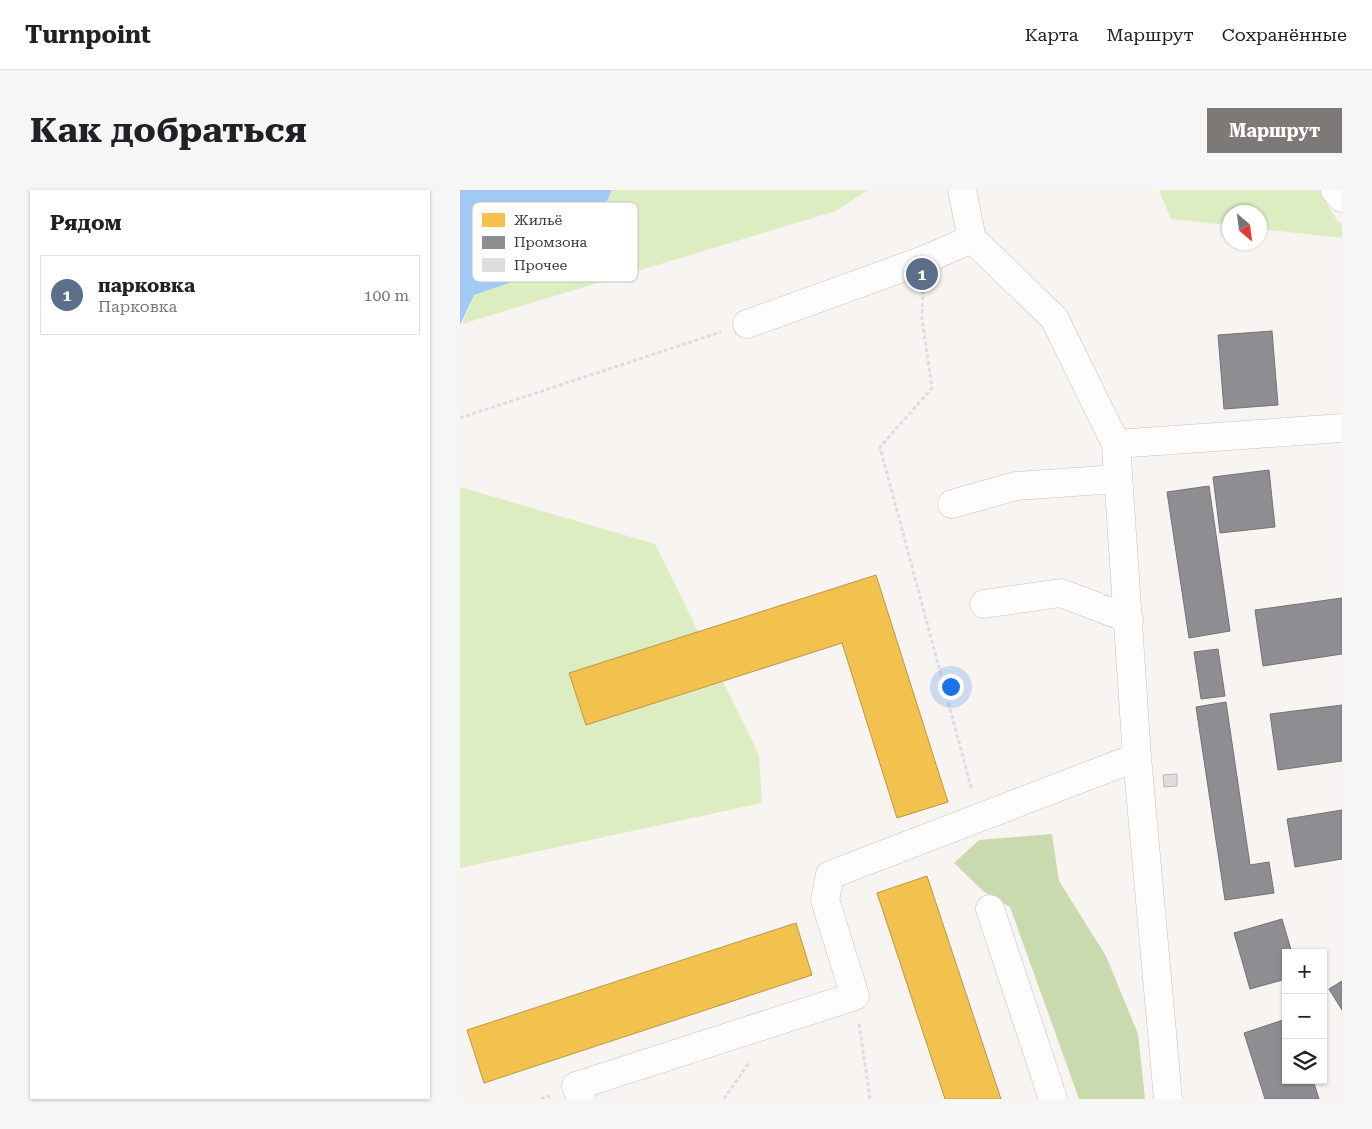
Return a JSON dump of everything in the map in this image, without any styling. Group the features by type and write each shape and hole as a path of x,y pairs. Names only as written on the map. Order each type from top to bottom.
{"street":[{"path":"962,190 972,239 1054,318 1116,444 1137,757 1168,1099"},
{"path":"1335,190 1342,198"},
{"path":"748,324 924,260 972,239"},
{"path":"1116,444 1342,428"},
{"path":"952,504 1016,486 1117,479"},
{"path":"984,604 1061,593 1129,619"},
{"path":"580,1099 576,1086 855,996 825,900 830,875 1137,757"},
{"path":"990,909 1053,1099"}],"path":[{"path":"924,260 922,319 932,388 880,447 973,792"},
{"path":"460,418 748,324"},
{"path":"855,996 870,1099"}],"green space":[{"path":"612,190 868,190 836,211 638,271 638,202 607,201"},
{"path":"1159,190 1319,190 1338,222 1342,223 1342,238 1267,230 1267,205 1222,205 1222,224 1171,219"},
{"path":"512,282 601,282 462,324 474,295"},
{"path":"460,487 655,544 759,755 762,803 460,868"},
{"path":"1052,834 1059,881 1106,956 1138,1034 1145,1099 1079,1099 1010,907 983,891 954,863 979,840"}],"water":[{"path":"460,190 612,190 606,202 472,202 472,282 512,282 474,295 460,325"}],"building: Жильё":[{"path":"876,575 948,802 897,818 842,643 586,725 569,673"},
{"path":"927,876 1001,1099 945,1099 877,893"},
{"path":"796,923 812,975 484,1083 467,1030"}],"building: Промзона":[{"path":"1272,331 1278,405 1224,409 1218,335"},
{"path":"1269,470 1275,527 1220,533 1213,477"},
{"path":"1209,486 1230,631 1189,638 1167,492"},
{"path":"1342,598 1342,654 1263,666 1255,610"},
{"path":"1218,649 1225,696 1201,699 1194,652"},
{"path":"1226,702 1250,865 1269,862 1274,893 1225,900 1196,707"},
{"path":"1342,705 1342,761 1278,770 1270,714"},
{"path":"1342,810 1342,859 1295,867 1287,819"},
{"path":"1282,919 1291,949 1282,949 1282,980 1250,989 1234,933"},
{"path":"1342,981 1342,1010 1329,989"},
{"path":"1282,1020 1282,1084 1314,1084 1319,1099 1265,1099 1244,1033"}],"building: Прочее":[{"path":"1177,774 1177,786 1164,787 1163,775"}],"place":[{"name":"парковка","path":"922,274"}]}
